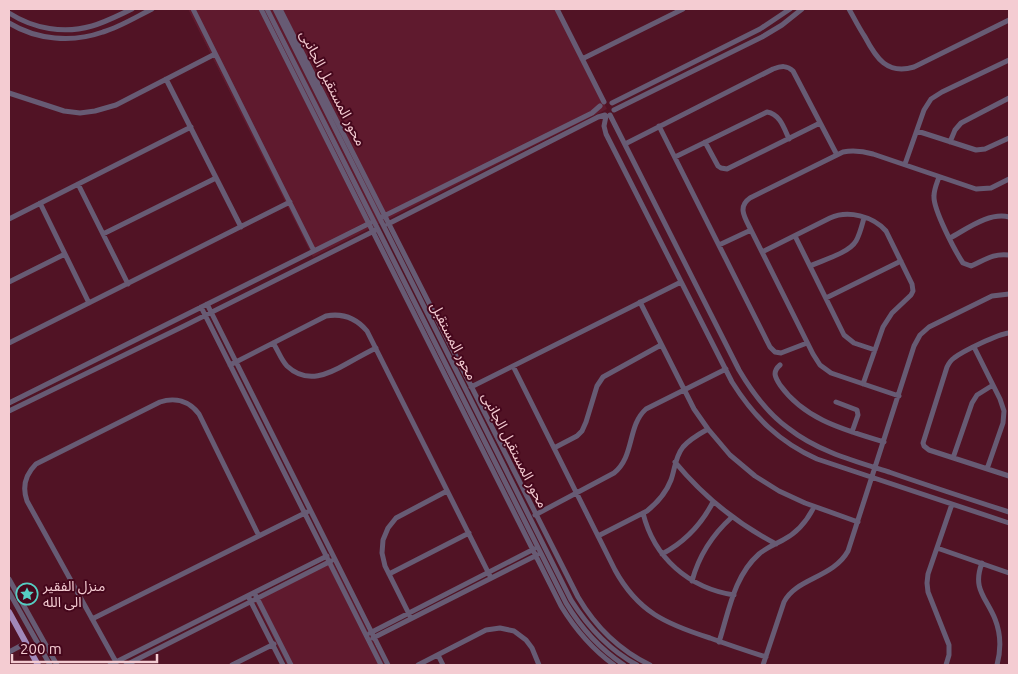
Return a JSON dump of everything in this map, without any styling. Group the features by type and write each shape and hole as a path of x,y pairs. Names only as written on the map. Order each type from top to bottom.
{"main road":[{"path":"9,612 12,625 26,642 38,665"}],"street":[{"path":"9,13 36,26 70,30 103,23 132,9"},
{"path":"9,23 22,30 43,36 65,39 76,38 104,32 152,9"},
{"path":"193,9 314,251"},
{"name":"محور المستقبل الجانبى","path":"261,9 375,230"},
{"path":"267,9 371,222"},
{"name":"محور المستقبل","path":"275,9 542,534 545,547 572,600 587,623 606,643 623,657 637,665"},
{"name":"محور المستقبل الجانبى","path":"280,9 382,217"},
{"path":"582,59 683,9"},
{"path":"9,403 547,136 592,113 607,101 612,102 772,22 790,9"},
{"path":"9,411 205,316 598,117 607,115 762,36 782,25 802,9"},
{"path":"849,9 880,60 892,68 901,69 914,67 1009,20"},
{"path":"560,10 602,104 600,112 607,115 625,144 739,370 752,392 768,411 787,428 808,442 830,452 1009,512"},
{"path":"9,93 56,109 73,112 102,110 116,105 216,54"},
{"path":"905,164 927,104 936,95 1009,60"},
{"path":"625,144 773,69 783,66 793,71 837,155"},
{"path":"166,79 241,227"},
{"path":"950,142 955,130 961,123 1009,98"},
{"path":"612,102 614,110"},
{"path":"675,158 767,112 777,116 789,139"},
{"path":"607,115 604,123 606,134 732,382 756,415 776,435 817,459 1009,523"},
{"path":"705,142 718,166 727,170 820,123"},
{"path":"659,126 772,350 781,353 807,343"},
{"path":"9,219 191,127"},
{"path":"917,131 972,150 989,148 1009,138"},
{"path":"547,136 550,142"},
{"path":"898,396 835,375 824,369 815,358 743,212 747,200 843,152 858,150 980,189 991,188 1009,179"},
{"path":"939,177 934,196 935,206 962,261 968,266 992,256 1009,254"},
{"path":"103,234 216,178"},
{"path":"78,184 128,284"},
{"path":"9,343 290,202"},
{"path":"40,203 89,303"},
{"path":"762,252 840,214 850,214 876,222 886,231 912,284 912,292 887,320 880,334 863,384"},
{"path":"950,238 991,217 1002,215 1009,217"},
{"path":"810,266 853,245 859,235 864,218"},
{"name":"محور المستقبل الجانبى","path":"386,224 471,387 535,515 542,534 578,597 603,632 636,658 650,665"},
{"name":"محور المستقبل","path":"375,230 537,552 566,603 578,622 602,648 624,665"},
{"path":"719,245 751,230"},
{"path":"795,236 842,332 847,338 858,345 875,350"},
{"path":"9,282 65,254"},
{"path":"826,298 901,261"},
{"path":"678,276 688,270"},
{"path":"471,387 681,282"},
{"path":"763,665 787,597 795,590 834,568 848,551 917,340 924,331 934,324 992,296 1009,294"},
{"path":"640,302 694,409 730,455 755,476 787,495 858,522"},
{"path":"207,304 388,665"},
{"path":"201,307 381,665"},
{"path":"230,365 322,317 340,315 349,317 361,324 376,348 490,575"},
{"path":"1009,333 1001,334 953,359 947,367 924,440 926,449 1009,476"},
{"path":"273,343 288,367 300,374 310,376 326,374 376,348"},
{"path":"554,448 582,431 597,386 603,377 662,345"},
{"path":"974,347 1003,405 1004,417 987,469"},
{"path":"780,365 774,375 794,401 823,421 884,442"},
{"path":"513,366 619,578 630,593 643,606 675,626 766,657"},
{"path":"535,515 614,473 628,455 637,421 650,406 726,369"},
{"path":"953,458 972,402 977,396 993,385"},
{"path":"116,662 27,500 25,488 28,475 36,464 160,402 174,400 188,404 196,410 201,419 259,536"},
{"path":"836,402 857,410 858,415 852,432"},
{"path":"598,536 652,507 670,481 680,452 686,444 708,429"},
{"path":"675,462 712,502 753,531 776,544"},
{"path":"410,616 385,566 382,554 382,540 396,518 448,491"},
{"path":"662,554 683,541 695,530 712,502"},
{"path":"946,665 949,645 928,592 927,583 928,574 952,504"},
{"path":"720,642 734,595 741,577 749,565 764,550 790,536 800,528 814,506"},
{"path":"92,619 310,510"},
{"path":"643,513 650,535 662,554 676,569 692,581 712,590 734,595"},
{"path":"692,581 705,549 714,535 732,517"},
{"path":"389,574 469,533"},
{"path":"367,638 545,547"},
{"path":"937,548 1009,573"},
{"path":"537,552 561,606 574,626 594,648 614,665"},
{"path":"328,559 332,553"},
{"path":"110,665 328,559 335,559"},
{"path":"982,563 979,588 982,597 995,618 999,632 998,665"},
{"path":"9,579 57,665"},
{"path":"9,592 50,665"},
{"path":"256,595 291,665"},
{"path":"250,598 283,665"},
{"path":"126,665 250,598"},
{"path":"418,665 486,630 495,628 505,628 514,631 526,640 532,648 539,665"},
{"path":"9,652 26,642"},
{"path":"232,665 279,642"},
{"path":"438,655 443,665"}],"shaded area":[{"path":"188,9 555,9 607,109 313,257"},
{"path":"331,558 385,665 287,665 253,598"}],"place":[{"name":"منزل الفقير الى الله","path":"27,594"}]}
